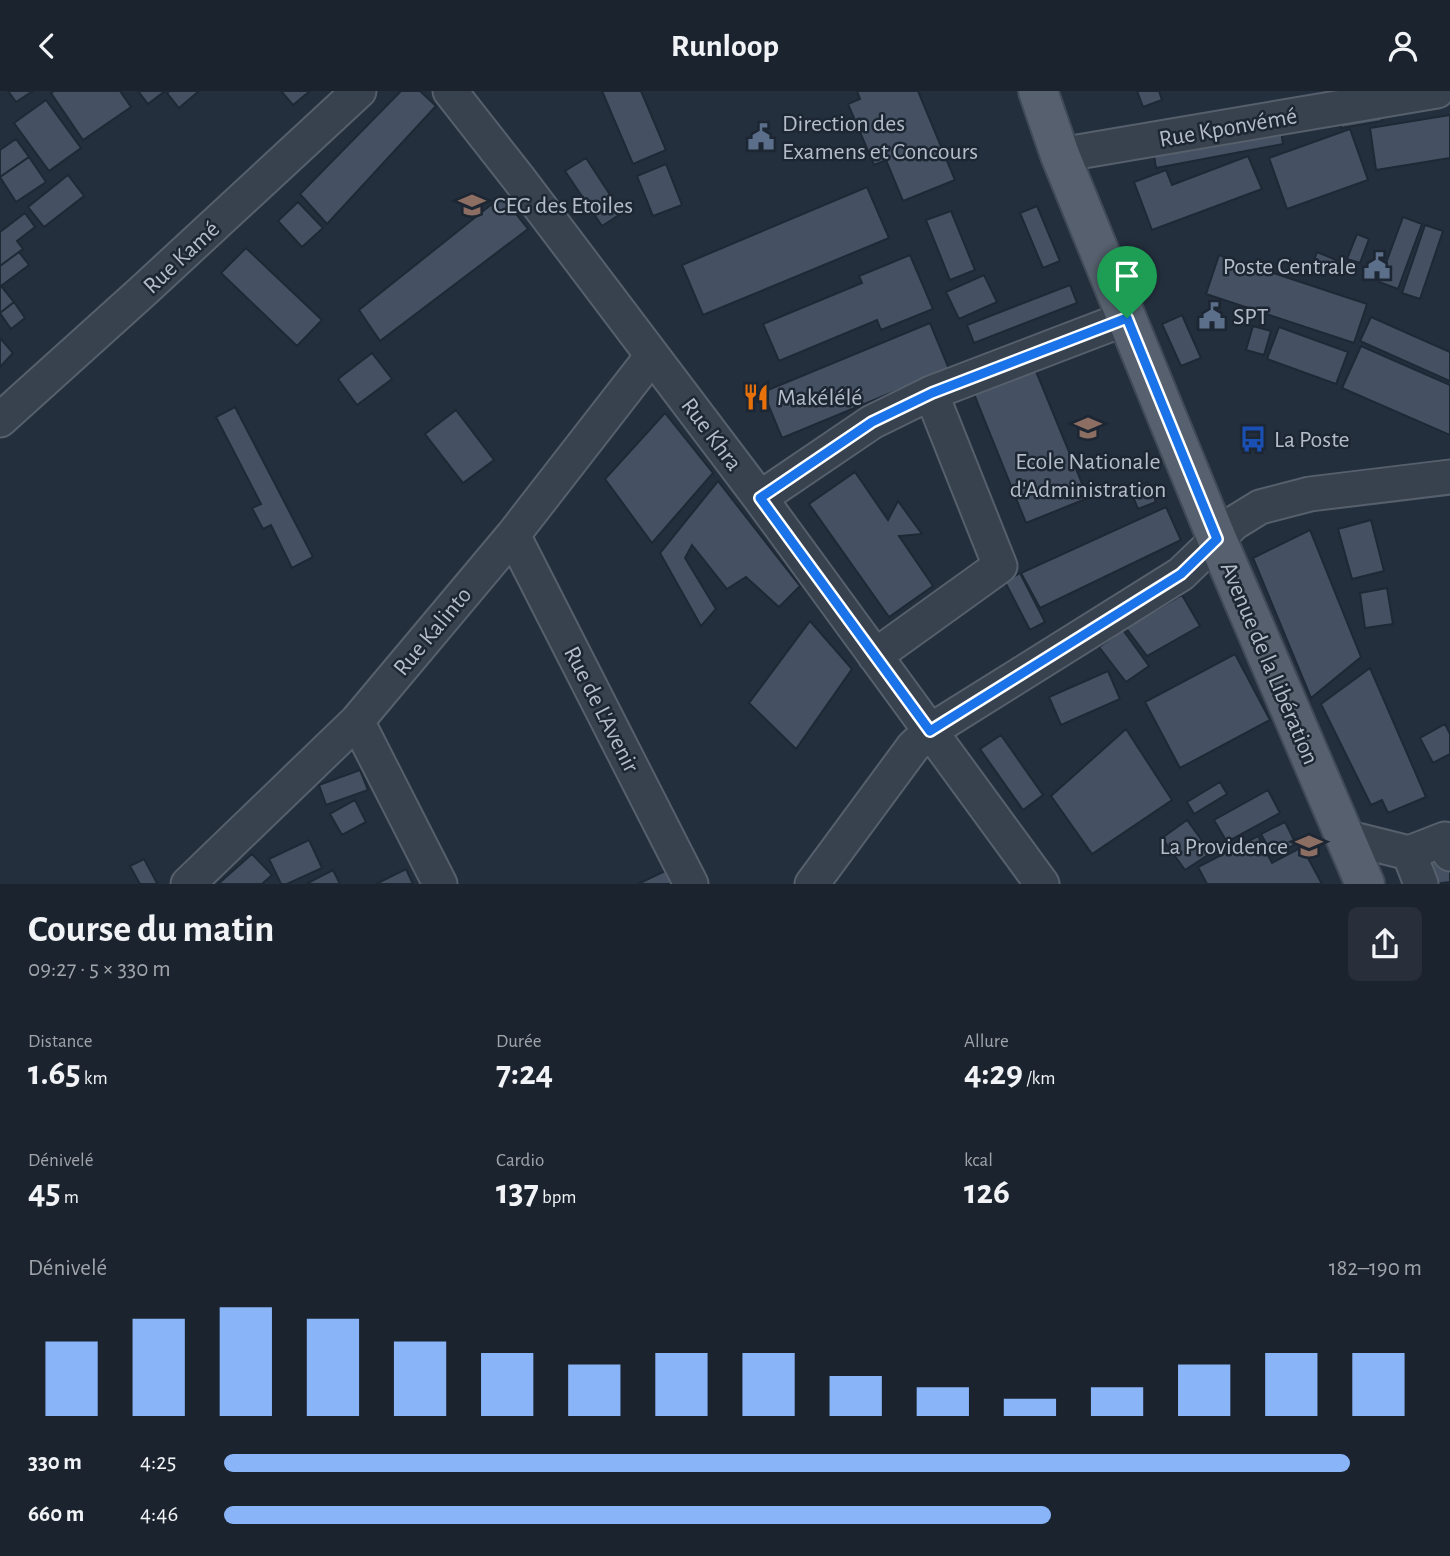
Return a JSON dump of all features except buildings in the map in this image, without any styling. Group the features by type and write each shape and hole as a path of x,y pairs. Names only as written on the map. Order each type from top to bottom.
{"main road":[{"name":"Avenue de la Libération","path":"1038,91 1060,155 1217,539 1365,884"}],"street":[{"name":"Rue Kamé","path":"0,419 152,283 359,91"},
{"name":"Rue Khra","path":"450,91 760,498 1042,884"},
{"name":"Rue Kponvémé","path":"1060,155 1437,91"},
{"path":"760,498 872,422 932,393 1127,318"},
{"name":"Rue Kalinto","path":"188,884 357,721 513,535 652,356"},
{"path":"875,656 1000,566 932,393"},
{"path":"813,884 913,747 930,731 1181,574 1234,523 1260,507 1310,494 1450,477"},
{"name":"Rue de L'Avenir","path":"513,535 691,884"},
{"path":"357,721 440,884"},
{"path":"1345,837 1409,852 1444,839 1450,854"},
{"path":"1409,852 1421,884"}],"place":[{"name":"Direction des Examens et Concours","path":"761,137"},
{"name":"CEG des Etoiles","path":"472,205"},
{"name":"Poste Centrale","path":"1377,266"},
{"name":"SPT","path":"1212,316"},
{"name":"Makélélé","path":"756,397"},
{"name":"Ecole Nationale d'Administration","path":"1088,428"},
{"name":"La Poste","path":"1253,439"},
{"name":"La Providence","path":"1309,846"}],"route":[{"path":"1127,318 1217,539 1181,574 930,731 760,498 872,422 932,393 1127,318"}]}
